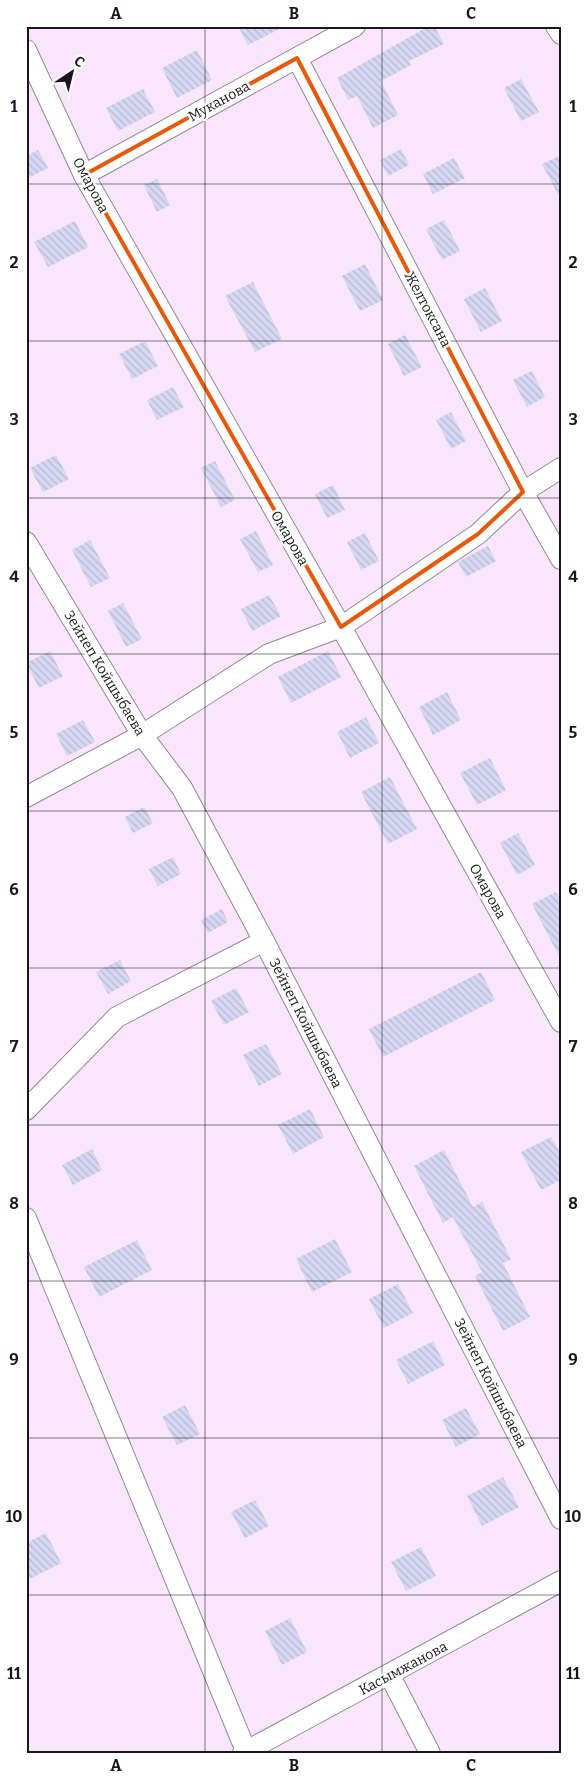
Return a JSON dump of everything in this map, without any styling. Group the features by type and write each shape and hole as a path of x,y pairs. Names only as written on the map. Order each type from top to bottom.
{"street":[{"name":"Муканова","path":"84,175 355,26"},
{"path":"556,26 561,34"},
{"name":"Омарова","path":"26,50 84,175 341,627 561,1022"},
{"name":"Желтоксана","path":"297,58 523,492 561,559"},
{"path":"26,797 142,736 269,654 341,627 478,534 523,492 561,468"},
{"name":"Зейнеп Койшыбаева","path":"26,542 142,736 182,788 264,941 561,1519"},
{"path":"26,1110 117,1018 264,941"},
{"path":"26,1218 245,1752"},
{"name":"Касымжанова","path":"245,1752 390,1676 561,1581"},
{"path":"390,1676 430,1753"}],"highlighted area":[{"path":"297,58 523,492 478,534 341,627 84,175"}],"building":[{"path":"238,26 285,26 248,45"},
{"path":"429,26 434,26 444,44 409,61 411,65 381,81 398,115 373,128 357,96 348,100 337,78"},
{"path":"197,50 212,80 177,98 162,68"},
{"path":"521,79 539,112 521,121 504,88"},
{"path":"143,89 155,112 118,131 106,108"},
{"path":"401,149 409,165 388,176 380,160"},
{"path":"38,150 48,168 26,179 26,156"},
{"path":"561,155 561,200 542,164"},
{"path":"454,158 465,178 433,194 423,174"},
{"path":"157,179 170,205 157,212 144,185"},
{"path":"444,220 460,251 442,260 426,229"},
{"path":"75,221 88,247 48,267 34,242"},
{"path":"365,264 383,300 360,311 342,276"},
{"path":"253,282 282,339 255,352 225,296"},
{"path":"485,288 502,321 481,332 464,299"},
{"path":"405,335 422,367 404,376 388,344"},
{"path":"145,341 158,366 132,379 119,354"},
{"path":"532,371 545,397 527,407 513,380"},
{"path":"173,387 184,407 157,420 147,400"},
{"path":"451,412 466,441 451,449 436,420"},
{"path":"56,455 69,479 43,492 30,468"},
{"path":"215,461 235,500 221,507 201,468"},
{"path":"333,485 345,510 327,518 315,494"},
{"path":"256,531 273,565 258,572 240,539"},
{"path":"365,533 379,561 361,570 347,542"},
{"path":"90,540 110,578 91,587 72,550"},
{"path":"488,546 496,561 466,577 458,562"},
{"path":"269,595 281,616 252,631 241,609"},
{"path":"123,603 142,639 126,647 108,611"},
{"path":"50,651 63,676 39,688 26,663"},
{"path":"328,651 341,677 291,703 278,677"},
{"path":"447,692 461,720 433,735 419,707"},
{"path":"366,717 379,743 350,758 337,732"},
{"path":"83,720 95,742 67,756 56,734"},
{"path":"490,758 506,790 477,805 460,773"},
{"path":"390,777 417,829 388,844 361,792"},
{"path":"144,807 153,823 133,833 125,817"},
{"path":"518,833 535,865 517,875 500,843"},
{"path":"173,857 181,874 158,886 149,869"},
{"path":"556,892 561,902 561,960 532,904"},
{"path":"222,909 228,922 208,933 201,920"},
{"path":"120,960 131,981 108,994 96,972"},
{"path":"481,972 495,1000 383,1057 369,1029"},
{"path":"236,988 249,1012 224,1025 211,1001"},
{"path":"266,1044 282,1074 259,1086 243,1055"},
{"path":"310,1109 324,1137 293,1154 278,1125"},
{"path":"551,1137 561,1154 561,1180 541,1190 521,1152"},
{"path":"92,1149 102,1170 73,1185 62,1165"},
{"path":"444,1150 473,1207 482,1202 511,1259 503,1263 530,1317 503,1331 475,1276 482,1272 453,1217 443,1223 414,1166"},
{"path":"335,1239 352,1272 312,1292 296,1259"},
{"path":"137,1240 152,1270 99,1297 84,1267"},
{"path":"398,1284 413,1313 384,1328 369,1299"},
{"path":"433,1341 445,1365 408,1384 396,1360"},
{"path":"185,1405 200,1434 177,1445 162,1417"},
{"path":"466,1408 480,1434 456,1447 442,1420"},
{"path":"503,1477 519,1507 482,1526 467,1496"},
{"path":"255,1500 269,1526 245,1538 231,1512"},
{"path":"46,1533 61,1563 26,1581 26,1543"},
{"path":"421,1547 436,1576 406,1591 391,1562"},
{"path":"290,1618 307,1652 282,1665 265,1631"}]}
